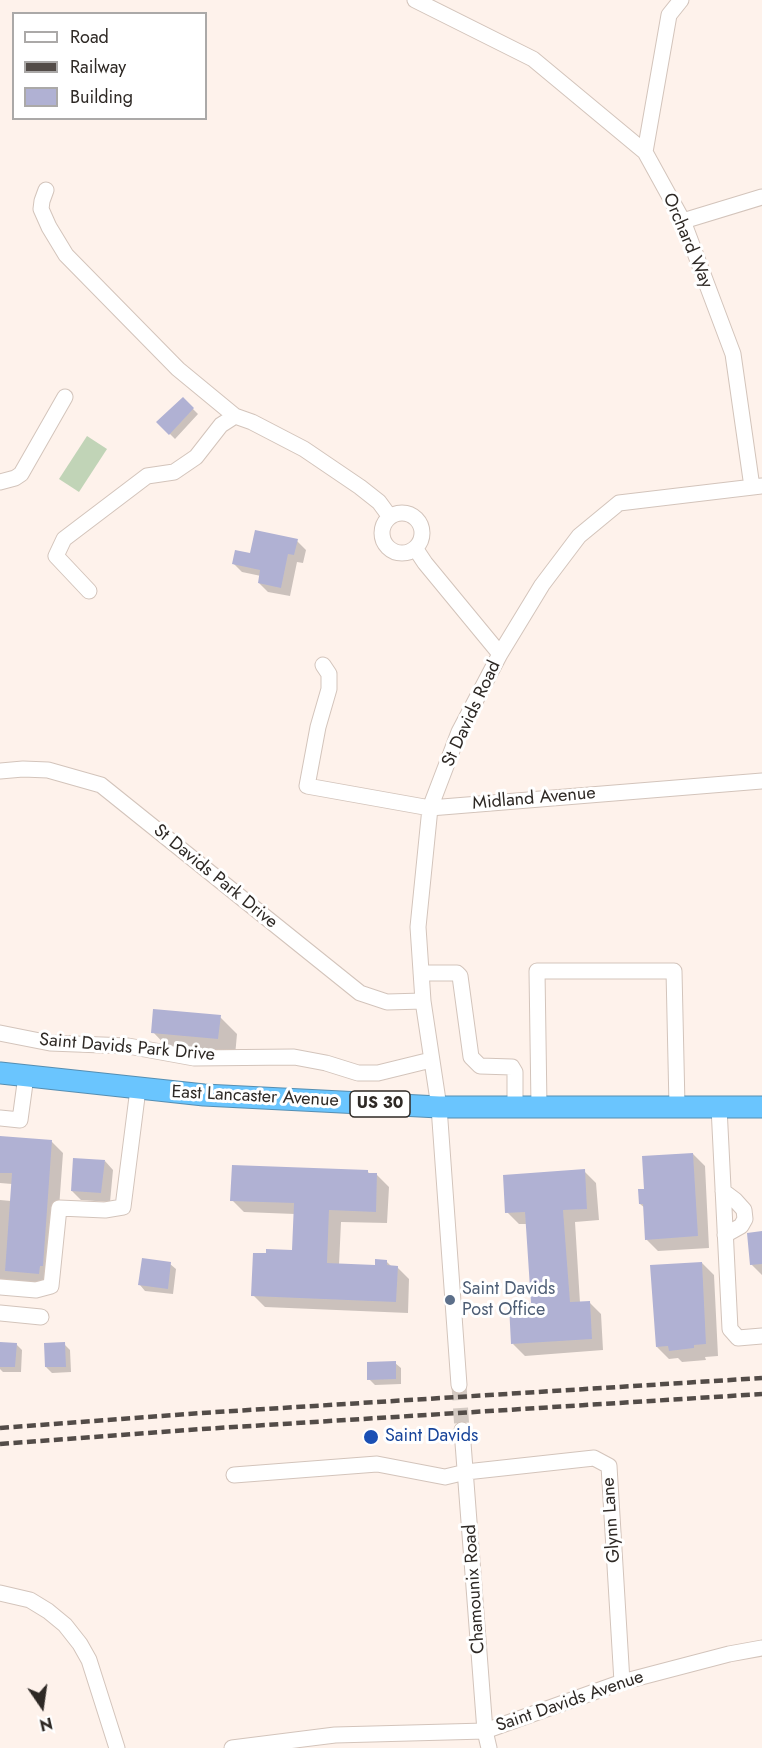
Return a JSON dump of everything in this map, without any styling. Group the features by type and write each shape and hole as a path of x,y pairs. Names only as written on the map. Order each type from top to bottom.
{"highway":[{"name":"East Lancaster Avenue","path":"0,1073 204,1095 439,1107 762,1107"}],"street":[{"path":"415,0 533,59 645,152 669,15 681,0"},
{"name":"Orchard Way","path":"645,152 683,221 733,354 757,486"},
{"path":"46,190 41,209 66,255 178,369 235,416 252,422 304,449 379,502 390,517"},
{"path":"683,221 762,197"},
{"path":"0,482 21,474 65,397"},
{"path":"89,591 56,556 64,539 147,476 174,472 196,457 221,425 235,416"},
{"name":"St Davids Road","path":"439,1107 423,1001 418,927 430,807 459,732 500,654 542,585 579,536 618,503 757,486"},
{"path":"404,513 416,519 422,533 415,548 403,553 387,546 382,537 382,530 390,517 404,513"},
{"path":"415,548 500,654"},
{"name":"Midland Avenue","path":"323,665 329,674 329,689 318,728 307,786 430,807 762,781"},
{"name":"St Davids Park Drive","path":"0,771 48,770 101,785 360,993 387,1002 423,1001"},
{"path":"539,1106 537,971 674,971 677,1106"},
{"path":"421,973 460,976 471,1057 480,1066 512,1067 515,1107"},
{"name":"Saint Davids Park Drive","path":"0,1033 50,1043 128,1046 194,1058 294,1057 327,1063 358,1073 378,1073 431,1060"},
{"path":"0,1118 20,1120 26,1076"},
{"path":"0,1287 36,1290 51,1286 59,1208 105,1210 123,1207 138,1089"},
{"path":"439,1107 459,1386"},
{"path":"719,1107 730,1329 738,1338 762,1336"},
{"path":"0,1313 40,1317"},
{"name":"Chamounix Road","path":"462,1430 485,1731 489,1748"},
{"name":"Glynn Lane","path":"466,1472 594,1458 609,1466 622,1683"},
{"path":"234,1475 377,1464 445,1477 466,1472"},
{"path":"0,1593 30,1599 65,1625 80,1644 89,1660 117,1748"},
{"name":"Saint Davids Avenue","path":"232,1748 335,1735 485,1731 622,1683 729,1654 762,1648"}],"green space":[{"path":"87,436 107,449 79,492 59,479"}],"building":[{"path":"183,397 194,408 169,435 156,422"},
{"path":"255,530 298,539 294,555 288,554 281,588 258,583 260,570 232,564 235,550 250,553"},
{"path":"153,1009 221,1015 218,1039 151,1033"},
{"path":"0,1136 52,1140 43,1266 40,1266 39,1274 5,1271 12,1173 0,1173"},
{"path":"693,1153 698,1236 645,1240 643,1204 639,1204 638,1189 644,1189 642,1156"},
{"path":"73,1158 105,1160 101,1193 71,1191"},
{"path":"232,1165 368,1170 368,1173 377,1173 376,1212 329,1210 327,1263 375,1265 375,1259 387,1260 387,1265 398,1266 396,1302 251,1296 253,1253 266,1253 266,1249 292,1250 294,1203 230,1201"},
{"path":"585,1169 587,1209 563,1210 570,1302 590,1301 592,1339 511,1344 509,1305 531,1303 525,1212 505,1213 503,1175"},
{"path":"762,1231 762,1264 750,1265 747,1233"},
{"path":"142,1258 171,1262 168,1289 138,1285"},
{"path":"702,1262 706,1344 669,1351 668,1346 656,1347 650,1265"},
{"path":"0,1342 17,1343 15,1367 0,1367"},
{"path":"65,1342 66,1367 45,1367 44,1343"},
{"path":"396,1361 396,1379 367,1380 367,1362"}],"tunnel":[{"path":"459,1385 462,1430"}],"railway":[{"path":"0,1428 201,1413 762,1378"},
{"path":"0,1444 762,1394"}],"place":[{"name":"Saint Davids Post Office","path":"450,1300"},
{"name":"Saint Davids","path":"371,1437"}]}
